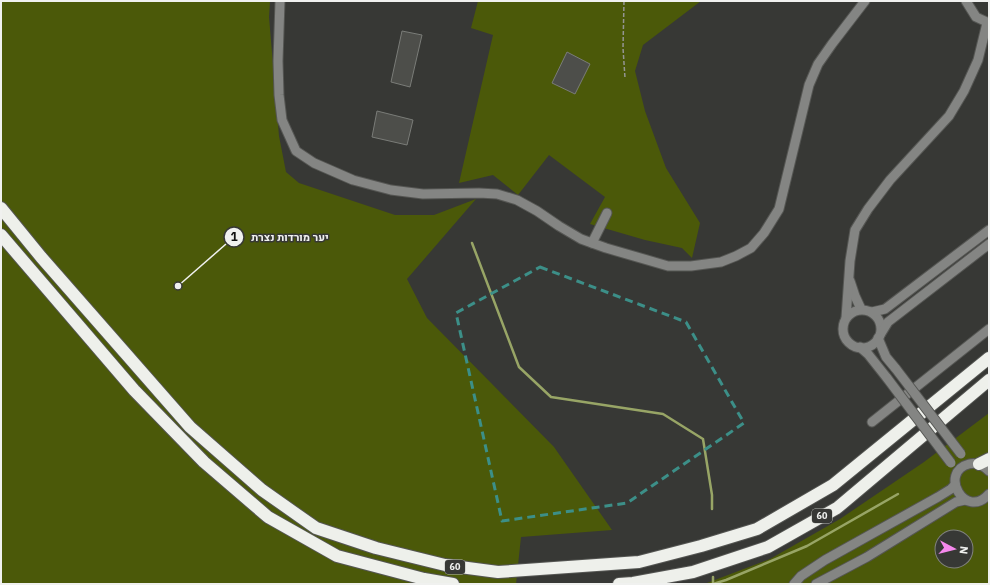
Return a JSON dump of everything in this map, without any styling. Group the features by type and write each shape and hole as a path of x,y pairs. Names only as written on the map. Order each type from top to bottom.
{"highway":[{"name":"60","path":"1,208 41,257 190,427 262,490 316,528 376,548 445,565 498,572 640,562 757,529 833,485 989,358"},
{"name":"60","path":"1,235 134,390 204,462 268,517 337,556 424,579 453,584"},
{"name":"60","path":"619,584 633,583 693,572 768,547 837,508 989,380"}],"street":[{"path":"280,1 278,62 279,94 282,120 296,151 314,163 353,180 391,190 423,194 497,194 517,200 581,239 668,266 691,266 721,262 751,248 764,233 779,209 808,85 818,64 865,1"},
{"path":"966,1 976,17 988,23 978,60 964,91 949,116 890,180 868,209 855,230 849,276 846,318 843,330 848,342 868,354 952,463 957,491 960,496 965,500 978,502 989,494"},
{"path":"592,243 607,213"},
{"path":"846,318 850,314 861,309 872,312 885,309 989,230"},
{"path":"860,348 872,345 888,322 989,244"},
{"path":"849,276 861,309"},
{"path":"872,312 880,322 881,329 879,337 886,357 966,460 980,462 989,471"},
{"path":"872,422 989,329"},
{"path":"794,584 800,576 825,560 951,489 962,468 980,462"},
{"path":"816,584 867,557 956,502 965,500"}],"path":[{"path":"624,1 624,78"}],"highlighted area":[{"path":"540,267 686,322 744,423 627,503 502,521 456,313"}],"green space":[{"path":"1,1 270,1 269,17 279,136 286,172 299,183 395,215 434,215 476,199 407,279 427,318 554,447 612,530 521,537 516,584 1,584"},
{"path":"478,1 701,1 643,45 635,71 645,111 666,168 700,223 692,258 682,248 645,240 590,224 605,197 549,155 518,195 493,175 459,183 493,35 471,28"},
{"path":"989,413 989,584 699,584 707,583 770,559 840,519 924,462"}],"building":[{"path":"402,31 422,35 410,87 391,82"},
{"path":"567,52 590,64 575,94 552,83"},
{"path":"377,111 413,120 407,145 372,137"}],"waterway":[{"path":"472,243 519,367 551,397 663,414 703,439 712,495 712,509"},
{"path":"713,584 807,546 898,494"},
{"path":"713,577 713,584"}],"place":[{"name":"יער מורדות נצרת","path":"178,286"}]}
